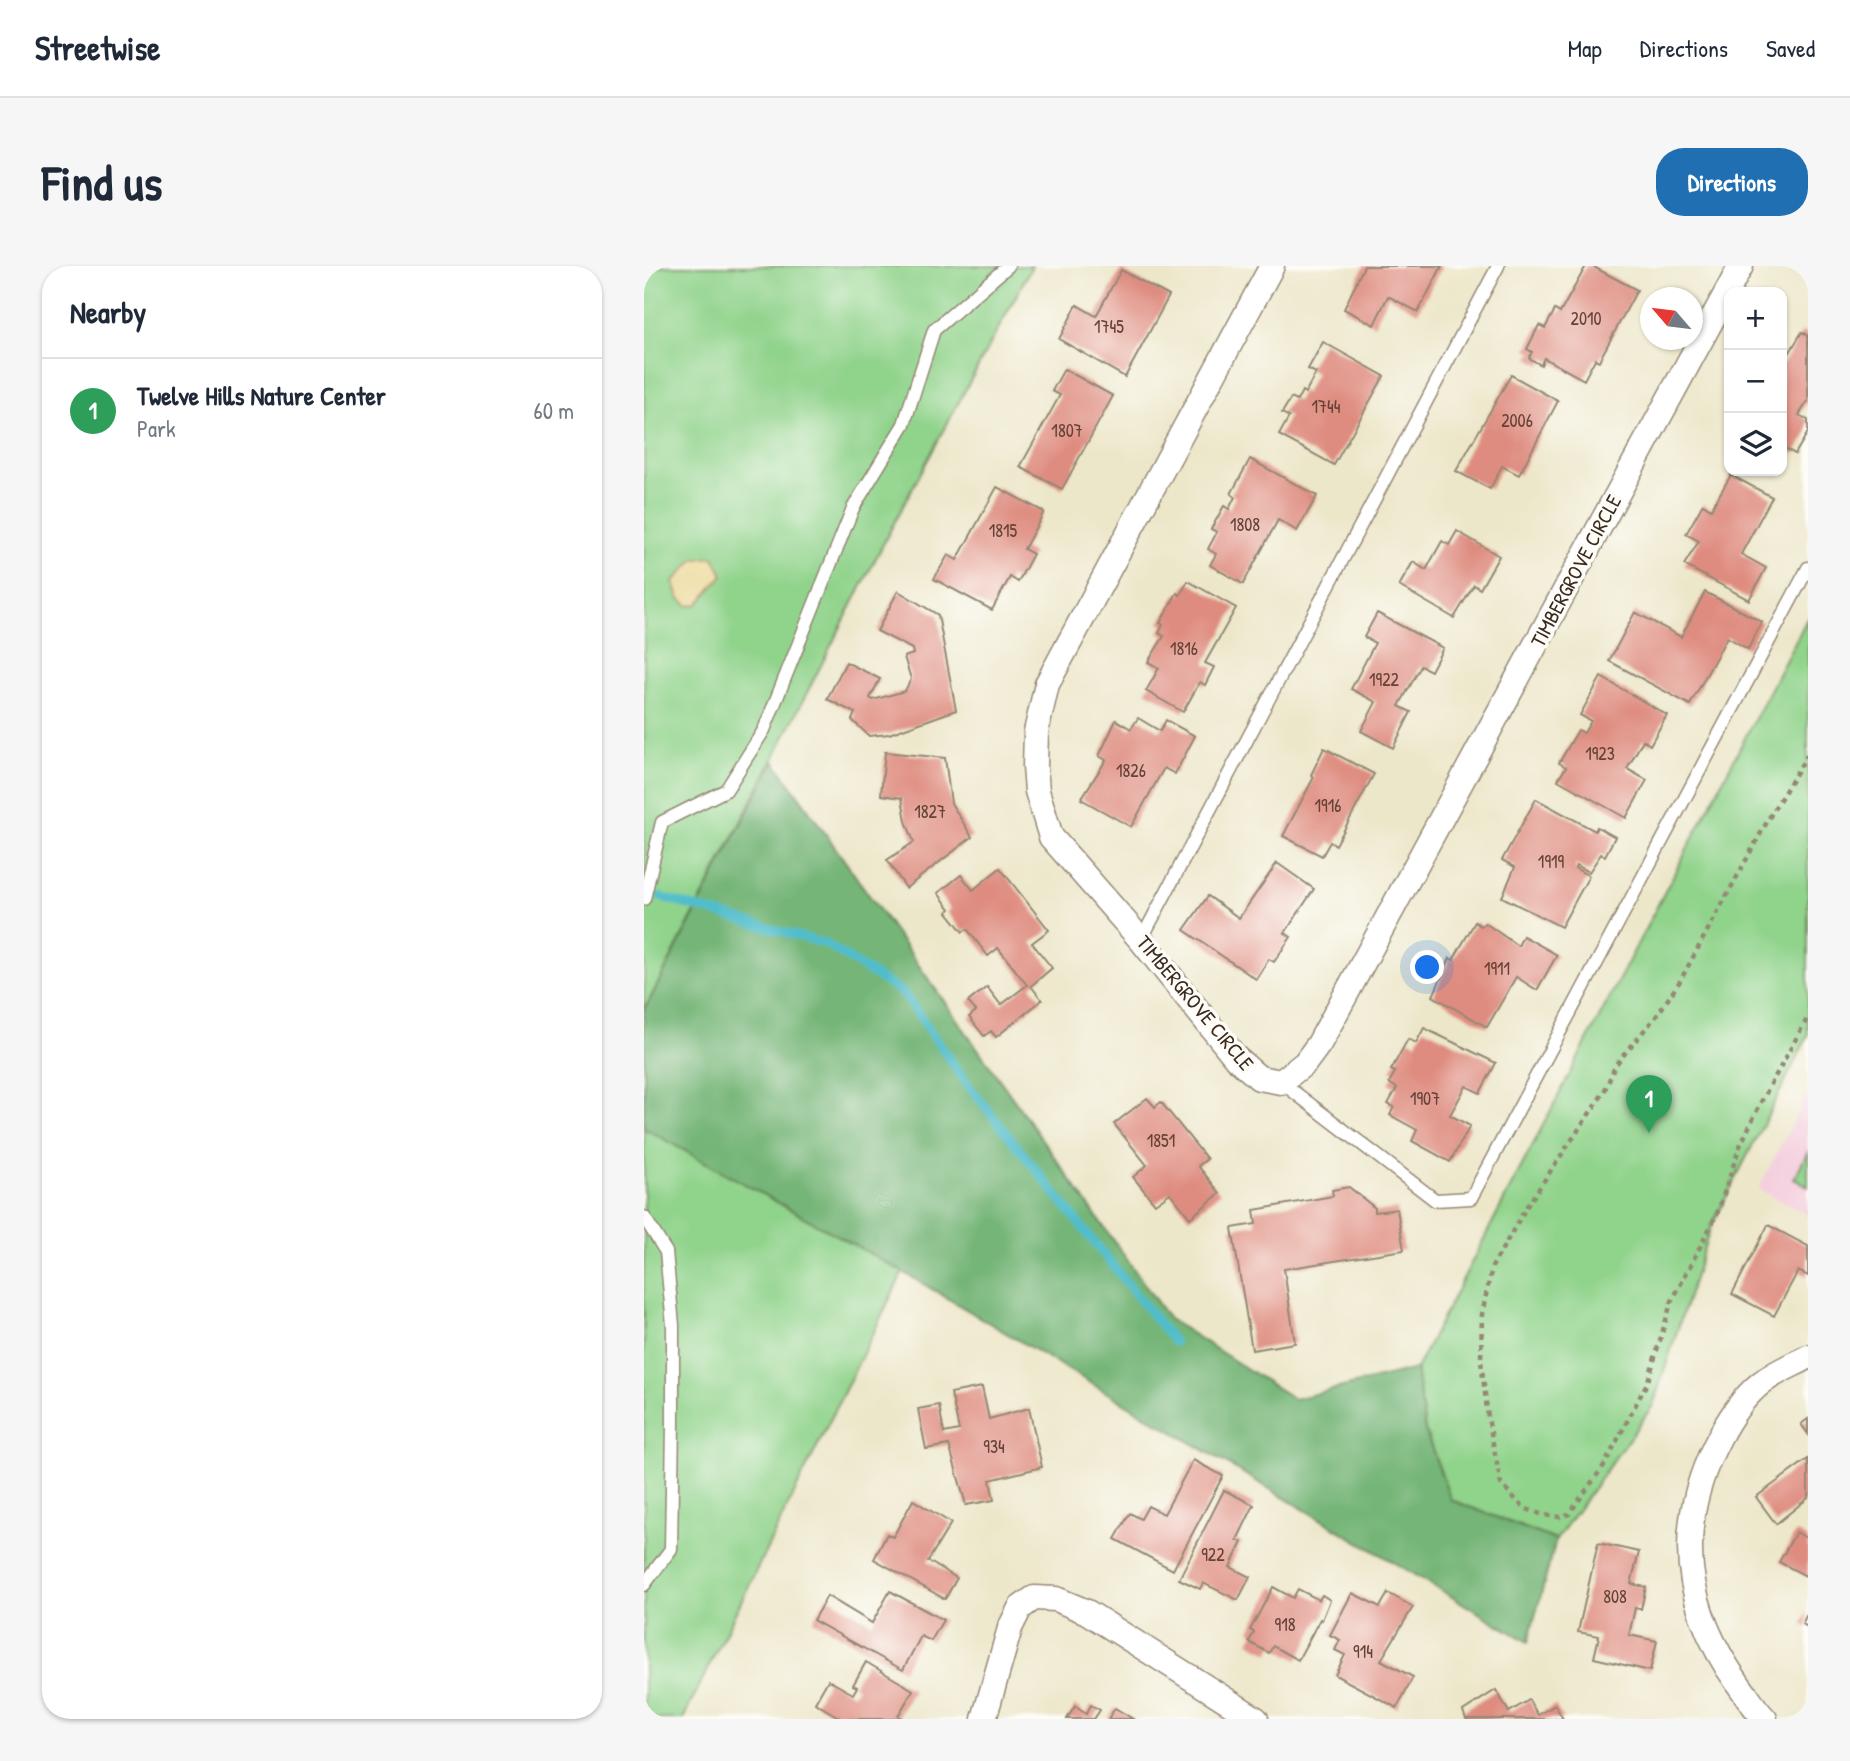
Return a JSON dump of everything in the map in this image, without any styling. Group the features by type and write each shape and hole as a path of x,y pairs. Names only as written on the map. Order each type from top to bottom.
{"street":[{"name":"TIMBERGROVE CIRCLE","path":"1272,266 1047,684 1036,732 1037,791 1051,837 1141,940 1236,1058 1259,1078 1281,1082 1305,1063 1319,1044 1741,266"},
{"path":"1765,1719 1720,1658 1697,1607 1689,1553 1692,1511 1700,1477 1726,1424 1761,1383 1808,1357"},
{"path":"984,1719 1010,1628 1020,1608 1034,1598 1056,1599 1087,1612 1256,1719"}],"lane":[{"path":"644,899 662,822 726,790 764,730 853,508 904,424 934,330 1008,266"},
{"path":"1141,940 1498,266"},
{"path":"1281,1082 1435,1200 1471,1198 1808,568"},
{"path":"644,1217 666,1252 673,1339 671,1549 644,1585"}],"path":[{"path":"1808,754 1774,809 1685,972 1658,1014 1622,1056 1604,1092 1527,1206 1492,1267 1482,1314 1481,1361 1488,1418 1501,1484 1524,1508 1542,1515 1560,1517 1569,1514 1605,1464 1648,1381 1671,1303 1717,1214 1740,1146 1808,1017"}],"shaded area":[{"path":"1808,1093 1808,1215 1758,1189"}],"green space":[{"path":"644,266 1032,266 897,517 644,1011"},
{"path":"1808,617 1808,1036 1710,1229 1653,1405 1556,1540 1451,1500 1425,1430 1416,1369"},
{"path":"774,761 1169,1319 1294,1399 1416,1369 1425,1430 1451,1500 1556,1540 1528,1642 903,1272 644,1128 644,1011"},
{"path":"644,1128 903,1272 683,1719 644,1719"},
{"path":"1808,1151 1808,1186 1794,1179"}],"sand":[{"path":"714,557 723,575 698,604 689,606 680,599 673,582 695,559"}],"building":[{"path":"1364,266 1442,266 1418,312 1388,296 1374,325 1344,309"},
{"path":"1586,266 1592,266 1637,290 1599,361 1595,359 1584,380 1544,358 1541,365 1529,358 1532,352 1527,349 1539,325 1545,328 1555,310 1560,313"},
{"path":"1121,270 1169,296 1125,377 1059,339 1077,305 1096,316"},
{"path":"1802,332 1808,335 1808,401 1799,415 1808,420 1808,432 1795,454 1787,449 1787,357"},
{"path":"1323,342 1384,376 1334,465 1279,435 1289,417 1282,413 1291,398 1297,401 1302,391 1305,393 1316,373 1308,369"},
{"path":"1064,369 1113,396 1062,489 1020,467 1060,395 1052,391"},
{"path":"1511,375 1558,401 1519,475 1502,466 1490,489 1456,471"},
{"path":"1250,459 1317,496 1297,531 1278,520 1243,584 1210,565 1216,554 1208,549 1217,532 1211,529 1224,506 1229,509 1235,497 1231,494"},
{"path":"1730,476 1772,497 1741,554 1766,568 1749,600 1684,565 1699,541 1686,534 1703,504 1711,509"},
{"path":"997,487 1044,512 1024,549 1033,554 1018,582 1010,577 992,610 934,579 948,555 957,560"},
{"path":"1457,531 1499,556 1480,589 1474,585 1454,618 1399,586 1413,562 1426,570 1442,541 1449,545"},
{"path":"1188,581 1236,608 1205,663 1214,667 1205,685 1200,682 1183,712 1146,691 1159,668 1148,662 1164,636 1159,633 1163,625 1160,623 1177,593 1180,595"},
{"path":"898,591 938,615 956,710 889,734 869,736 852,720 855,713 827,699 846,662 880,679 870,698 873,700 905,691 911,679 904,657 913,654 912,649 877,631"},
{"path":"1705,592 1762,622 1748,649 1727,637 1690,705 1609,661 1635,612 1681,637"},
{"path":"1377,613 1443,648 1431,671 1421,666 1399,706 1411,712 1393,748 1361,731 1376,702 1351,689 1375,643 1364,637"},
{"path":"1601,677 1667,715 1650,745 1643,740 1627,769 1647,780 1626,818 1558,780 1566,767 1559,763 1578,730 1584,733 1591,721 1580,715"},
{"path":"1138,718 1160,731 1166,720 1195,736 1175,774 1164,768 1131,827 1081,799 1106,760 1099,756 1116,720 1131,729"},
{"path":"1324,748 1374,774 1336,845 1330,842 1322,856 1283,836 1314,777 1311,775"},
{"path":"885,752 945,758 951,803 972,837 906,888 887,860 914,842 906,821 902,798 881,795"},
{"path":"1536,799 1595,831 1597,827 1615,837 1605,856 1601,854 1589,872 1576,865 1575,868 1589,876 1561,927 1502,897 1515,867 1502,860"},
{"path":"1277,863 1314,889 1285,933 1291,937 1274,962 1269,959 1256,979 1184,930 1208,896 1239,918"},
{"path":"1000,868 1049,930 1032,943 1052,968 1031,986 1042,1000 996,1037 991,1031 984,1036 969,1017 976,1011 968,1002 987,987 1001,1005 1027,985 998,948 988,956 967,929 963,932 947,912 950,909 938,893 961,875 973,890"},
{"path":"1475,922 1481,926 1485,923 1518,946 1523,936 1557,955 1537,990 1516,977 1487,1027 1433,996 1450,958 1453,960"},
{"path":"1424,1028 1496,1063 1480,1093 1466,1086 1450,1115 1470,1126 1450,1162 1412,1141 1417,1130 1390,1115 1394,1107 1388,1104 1397,1088 1389,1083 1395,1072 1391,1070 1408,1039 1416,1043"},
{"path":"1147,1098 1155,1107 1161,1102 1207,1159 1198,1166 1220,1193 1190,1218 1170,1193 1155,1204 1133,1177 1147,1165 1114,1124"},
{"path":"1349,1187 1375,1208 1375,1212 1397,1209 1404,1250 1284,1269 1295,1343 1252,1350 1232,1228 1256,1224 1254,1210 1333,1196 1332,1190"},
{"path":"1768,1225 1808,1246 1808,1276 1798,1271 1774,1316 1732,1294"},
{"path":"982,1387 989,1419 1029,1408 1042,1467 990,1480 994,1500 966,1505 949,1445 926,1449 918,1409 939,1405 944,1433 959,1430 951,1393"},
{"path":"1808,1419 1808,1434 1801,1424"},
{"path":"1808,1459 1808,1498 1776,1524 1756,1497"},
{"path":"1193,1460 1223,1476 1173,1570 1115,1539 1130,1513 1141,1519 1148,1506 1164,1514"},
{"path":"1224,1490 1254,1505 1237,1540 1242,1542 1230,1567 1250,1577 1238,1600 1203,1583 1200,1589 1179,1579"},
{"path":"913,1500 951,1523 928,1561 957,1578 945,1599 874,1559 887,1534 893,1537"},
{"path":"1796,1532 1808,1539 1808,1577 1779,1562"},
{"path":"1598,1543 1639,1552 1631,1584 1646,1587 1641,1609 1635,1608 1629,1635 1657,1641 1650,1671 1594,1658 1599,1636 1578,1632"},
{"path":"1273,1587 1293,1598 1298,1589 1319,1600 1322,1595 1330,1600 1322,1620 1320,1619 1298,1660 1273,1646 1269,1653 1249,1642 1254,1632 1250,1630"},
{"path":"890,1591 943,1620 931,1641 921,1636 903,1670 813,1620 827,1596 872,1623"},
{"path":"1352,1593 1380,1607 1388,1593 1413,1607 1381,1660 1413,1677 1397,1708 1335,1675 1345,1655 1335,1650 1340,1640 1330,1635"},
{"path":"1808,1612 1808,1627 1802,1624"},
{"path":"866,1662 913,1690 898,1716 903,1719 842,1719 815,1703 828,1680 853,1694 857,1687 853,1685"},
{"path":"1496,1690 1509,1712 1529,1700 1538,1715 1555,1705 1563,1719 1466,1719 1463,1711"},
{"path":"1091,1705 1100,1710 1094,1719 1067,1719 1075,1706 1086,1714"},
{"path":"1115,1708 1133,1719 1108,1719"}],"waterway":[{"path":"660,897 826,944 904,994 964,1080 1174,1342"}],"place":[{"name":"Twelve Hills Nature Center","path":"1649,1133"}]}
